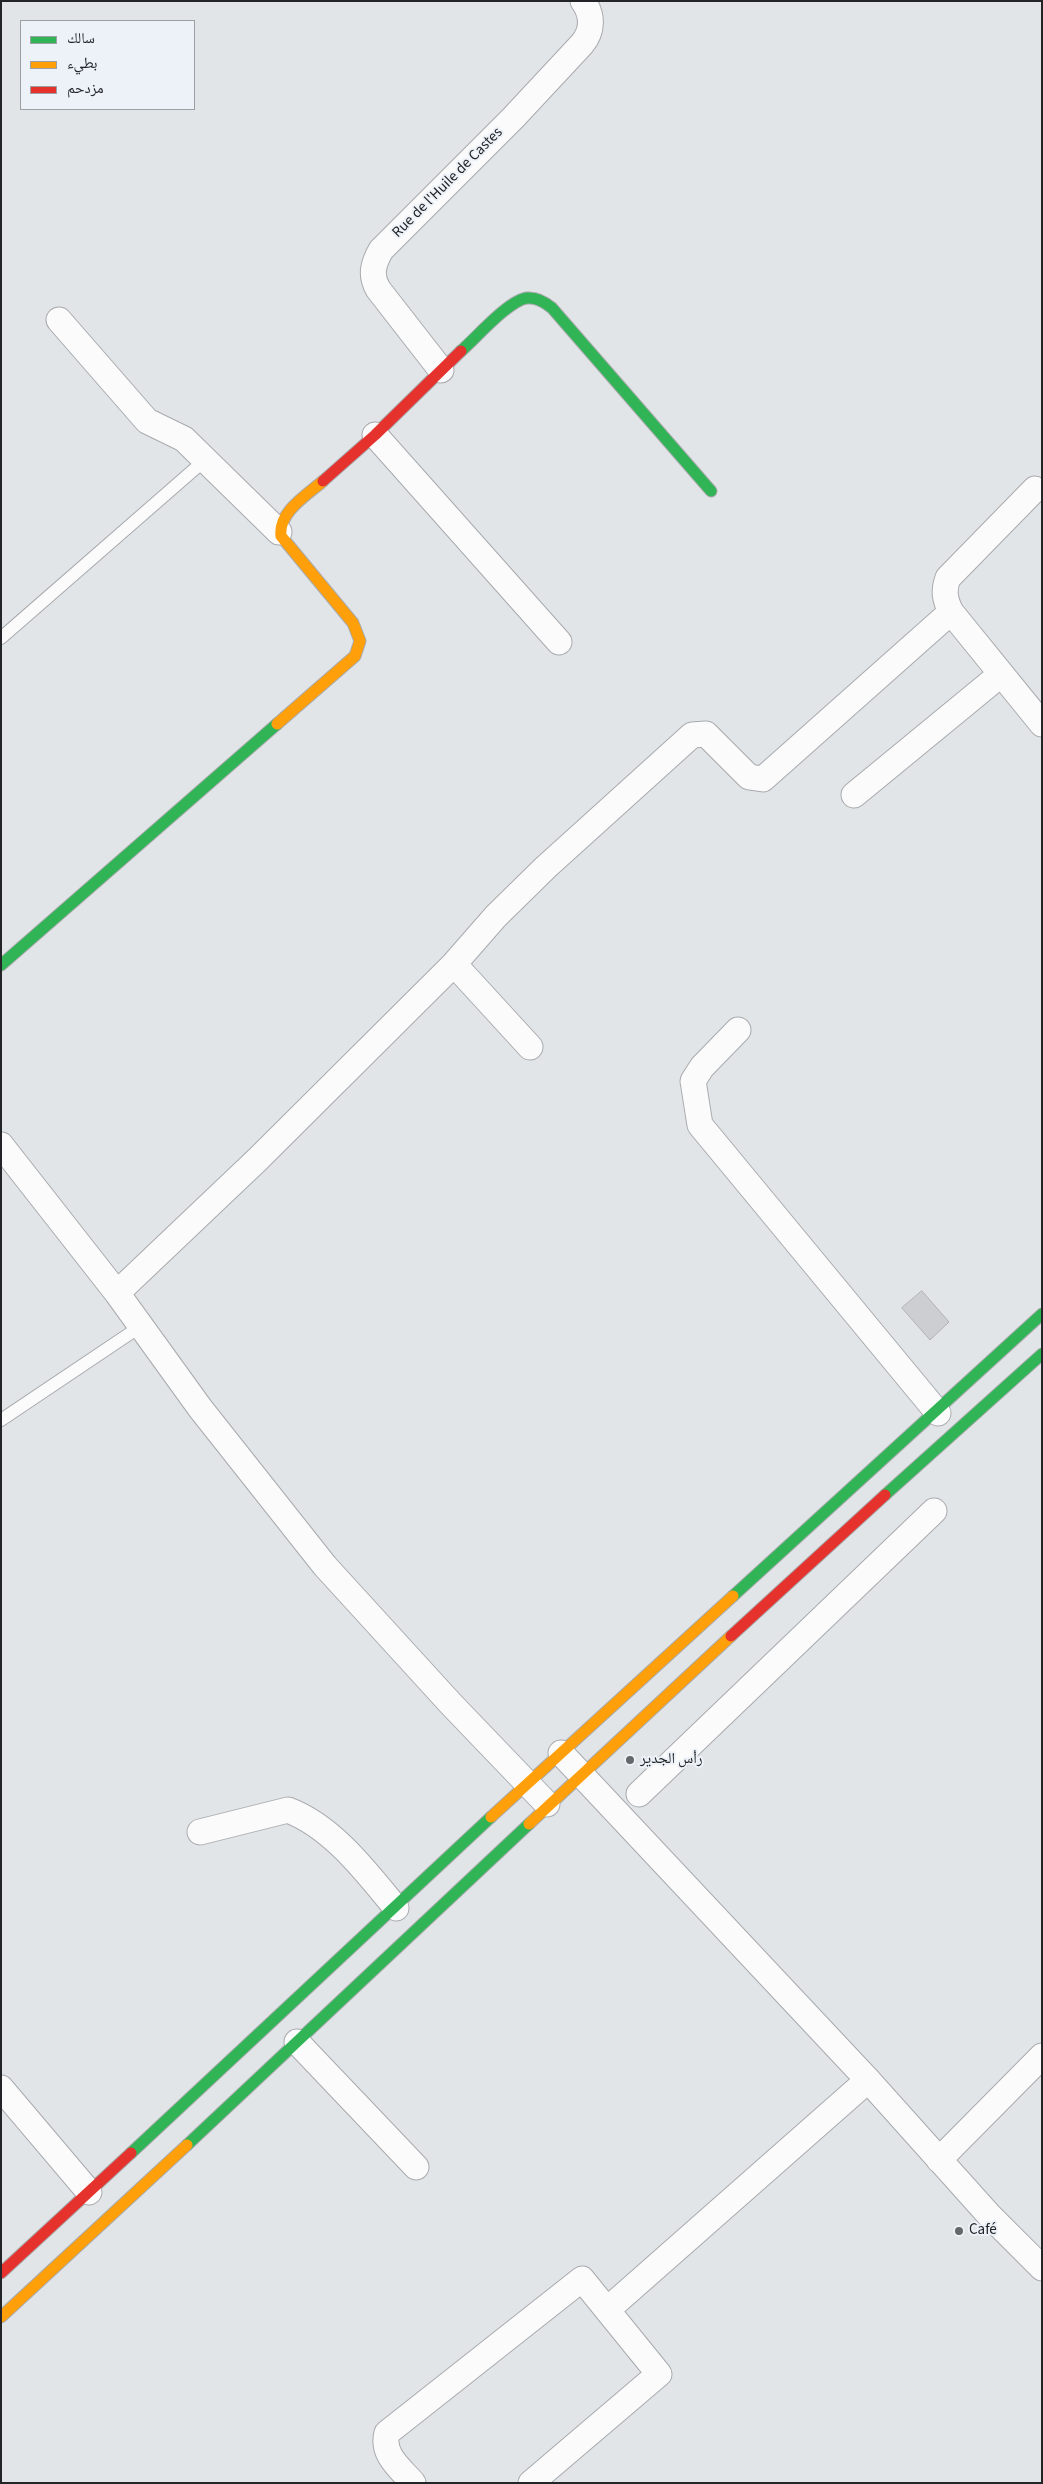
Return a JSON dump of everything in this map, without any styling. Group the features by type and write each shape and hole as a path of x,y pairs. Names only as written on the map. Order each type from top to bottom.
{"main road":[{"path":"1,965 356,656 360,641 353,623 282,540 279,532 281,523 286,514 375,435 440,370 515,302 523,298 541,300 552,308 711,491"},
{"path":"1,2273 561,1753 938,1412 1042,1314"},
{"path":"1,2317 297,2042 580,1773 901,1478 1042,1354"}],"street":[{"name":"Rue de l'Huile de Castes","path":"440,370 378,289 373,274 377,257 381,250 513,118 586,40 591,25 583,1"},
{"path":"59,320 147,421 184,439 279,532"},
{"path":"375,435 559,642"},
{"path":"1035,488 948,578 944,588 946,601 951,612 1000,675 1042,724"},
{"path":"117,1293 257,1160 454,964 496,916 546,867 692,735 706,734 749,777 763,779 951,612"},
{"path":"854,795 1000,675"},
{"path":"454,964 530,1047"},
{"path":"738,1030 702,1067 693,1081 700,1125 938,1412"},
{"path":"1,1145 117,1293 200,1408 325,1566 547,1804"},
{"path":"639,1794 934,1511"},
{"path":"561,1753 868,2080 939,2160 1042,2268"},
{"path":"200,1832 288,1810 297,1814 332,1839 365,1871 396,1908"},
{"path":"297,2042 416,2167"},
{"path":"939,2160 1042,2056"},
{"path":"607,2310 868,2080"},
{"path":"1,2088 89,2192"},
{"path":"412,2483 388,2454 384,2443 388,2433 582,2279 659,2374 531,2483"}],"lane":[{"path":"1,638 206,460"},
{"path":"1,1420 141,1326"}],"building":[{"path":"922,1291 949,1322 930,1340 902,1308"}],"traffic: fast":[{"path":"461,351 511,305 527,298 534,298 544,302 552,308 711,491"},
{"path":"1,965 277,724"},
{"path":"733,1596 1042,1314"},
{"path":"885,1495 1042,1354"},
{"path":"131,2153 491,1817"},
{"path":"187,2145 529,1824"}],"traffic: slow":[{"path":"277,724 355,656 360,641 353,623 281,536 281,527 289,512 302,498 323,481"},
{"path":"491,1817 733,1596"},
{"path":"529,1824 731,1636"},
{"path":"1,2317 187,2145"}],"traffic: jam":[{"path":"323,481 375,435 461,351"},
{"path":"731,1636 885,1495"},
{"path":"1,2273 131,2153"}],"place":[{"name":"رأس الجدير","path":"630,1760"},
{"name":"Café","path":"959,2231"}]}
